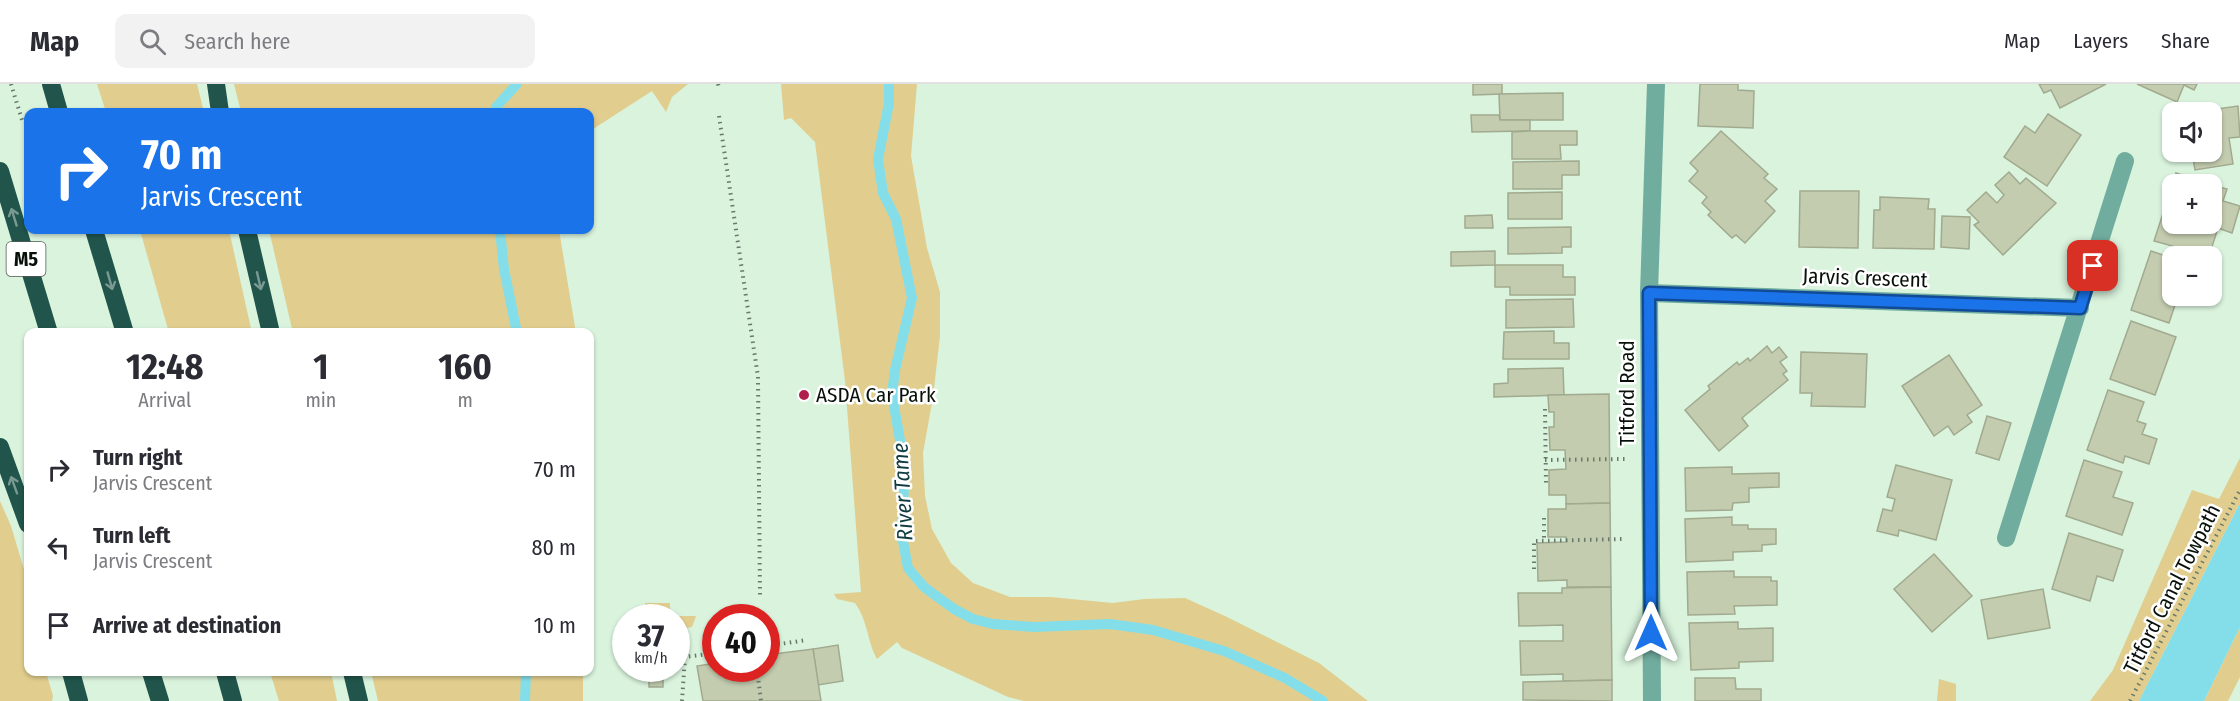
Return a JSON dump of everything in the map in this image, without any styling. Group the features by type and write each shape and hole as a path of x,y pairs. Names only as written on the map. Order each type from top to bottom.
{"highway":[{"path":"51,84 58,108"},
{"path":"216,84 219,108"},
{"name":"M5","path":"2,178 47,328"},
{"path":"95,234 123,328"},
{"path":"248,234 271,328"},
{"path":"0,447 24,513"},
{"path":"72,676 79,701"},
{"path":"152,676 160,701"},
{"path":"226,676 233,701"},
{"path":"353,676 358,701"}],"street":[{"name":"Titford Road","path":"1652,701 1649,293 1656,84"},
{"path":"2006,538 2125,161"},
{"name":"Jarvis Crescent","path":"1649,293 2080,308"}],"path":[{"path":"11,84 22,120"},
{"path":"719,116 758,377 760,598"},
{"path":"1545,408 1546,484"},
{"path":"1545,460 1626,459"},
{"name":"Titford Canal Towpath","path":"2130,701 2240,490"},
{"path":"1544,518 1544,541"},
{"path":"1534,569 1534,541 1629,539"},
{"path":"780,644 807,640"},
{"path":"682,701 685,657 702,655"},
{"path":"759,682 761,701"}],"shaded area":[{"path":"97,84 197,84 203,108 105,108"},
{"path":"234,84 688,84 672,97 666,112 652,91 594,128 594,108 240,108"},
{"path":"781,84 917,84 911,156 927,248 940,292 940,336 933,397 923,453 925,496 932,529 951,563 973,583 1010,597 1050,597 1113,603 1144,599 1185,598 1319,663 1368,701 1024,701 1008,697 902,648 897,642 877,659 863,617 855,603 837,599 834,594 861,592 845,381 815,142 791,118 784,120"},
{"path":"141,234 230,234 251,328 168,328"},
{"path":"270,234 560,234 575,328 292,328"},
{"path":"2240,458 2240,503 2139,701 2090,701 2113,670 2192,490 2219,499"},
{"path":"0,501 11,526 24,570 24,676 47,676 53,696 52,701 0,701"},
{"path":"645,603 670,603 670,604"},
{"path":"690,616 696,616 690,627"},
{"path":"2240,627 2240,677 2228,701 2204,701"},
{"path":"271,676 332,676 337,701 279,701"},
{"path":"372,676 583,676 583,701 378,701"},
{"path":"1939,679 1956,684 1956,701 1937,701"}],"water":[{"path":"2240,503 2240,627 2204,701 2139,701"}],"building":[{"path":"1473,84 1502,84 1502,94 1473,95"},
{"path":"1700,84 1738,84 1738,90 1754,91 1753,128 1698,126"},
{"path":"2039,84 2106,84 2060,108 2051,90 2044,93"},
{"path":"2137,84 2197,84 2194,90 2184,85 2177,102"},
{"path":"1563,93 1563,120 1500,120 1499,94"},
{"path":"2238,106 2240,137 2229,138 2233,164 2195,170 2194,162 2222,162 2222,108"},
{"path":"2048,114 2081,135 2047,186 2004,157 2025,126 2035,133"},
{"path":"1471,115 1499,115 1500,120 1530,120 1530,131 1472,132"},
{"path":"1577,131 1577,145 1560,145 1561,159 1512,159 1512,132"},
{"path":"1721,131 1768,174 1764,178 1777,189 1765,201 1775,211 1745,243 1736,235 1732,238 1708,215 1711,212 1702,203 1707,197 1689,181 1698,171 1690,163"},
{"path":"1579,161 1579,175 1562,175 1562,189 1513,189 1513,162"},
{"path":"2009,172 2020,184 2026,178 2056,203 2003,255 1974,225 1979,222 1967,210 1986,192 1997,203 2004,195 1995,185"},
{"path":"2222,188 2227,189 2223,201 2240,206 2232,233 2222,229"},
{"path":"1800,191 1859,191 1858,248 1799,247"},
{"path":"1562,192 1562,219 1508,219 1508,193"},
{"path":"1880,197 1929,199 1928,209 1935,209 1934,249 1873,248 1874,210 1880,210"},
{"path":"1492,215 1493,228 1465,228 1465,216"},
{"path":"1942,216 1970,217 1969,249 1941,247"},
{"path":"2162,217 2162,234 2216,234 2212,246 2172,246 2154,241"},
{"path":"1571,227 1571,247 1562,247 1562,253 1508,254 1508,228"},
{"path":"1495,251 1495,265 1451,266 1451,252"},
{"path":"2151,251 2162,255 2162,306 2175,306 2169,323 2131,310"},
{"path":"1495,265 1563,265 1563,277 1575,277 1575,295 1510,295 1510,287 1495,287"},
{"path":"1573,299 1574,327 1506,328 1506,300"},
{"path":"2131,321 2176,337 2155,395 2110,379"},
{"path":"1554,331 1554,343 1569,343 1569,359 1503,359 1504,332"},
{"path":"1767,346 1772,353 1779,347 1787,357 1780,362 1787,371 1783,374 1788,380 1742,418 1748,426 1719,451 1685,410 1710,389 1708,386 1737,362 1739,365 1748,358 1750,361"},
{"path":"1801,352 1867,354 1865,407 1811,406 1812,393 1800,393"},
{"path":"1949,355 1982,405 1967,415 1972,422 1954,435 1948,426 1934,436 1902,386"},
{"path":"1563,368 1564,395 1494,397 1494,384 1508,383 1508,369"},
{"path":"2108,390 2144,402 2137,421 2146,424 2142,434 2157,439 2149,464 2125,456 2123,463 2087,450"},
{"path":"1609,394 1610,503 1566,504 1566,495 1549,495 1549,470 1566,469 1565,450 1550,450 1549,427 1554,427 1554,412 1549,412 1548,395"},
{"path":"1987,416 2011,423 1999,460 1976,453"},
{"path":"2084,460 2122,472 2113,497 2133,503 2122,535 2066,516"},
{"path":"1896,465 1952,480 1936,540 1899,530 1898,536 1877,531 1883,509 1892,511 1895,499 1887,497"},
{"path":"1732,467 1732,474 1779,473 1779,487 1749,488 1749,502 1733,503 1732,510 1686,511 1685,468"},
{"path":"1610,503 1611,587 1567,587 1567,580 1538,581 1537,543 1566,542 1566,537 1548,537 1548,509 1566,509 1566,504"},
{"path":"1732,517 1732,525 1748,525 1748,529 1776,529 1776,544 1762,545 1762,551 1733,552 1733,560 1686,562 1685,519"},
{"path":"2069,533 2123,550 2113,581 2097,576 2090,601 2052,589"},
{"path":"1934,554 1972,596 1932,632 1894,589"},
{"path":"1734,571 1734,577 1771,577 1771,581 1777,581 1777,605 1734,606 1735,614 1688,615 1687,572"},
{"path":"1611,587 1612,680 1563,681 1563,674 1521,675 1520,641 1563,641 1563,625 1519,626 1518,593 1562,593 1562,588"},
{"path":"2043,589 2050,628 1988,639 1981,600"},
{"path":"1738,622 1738,629 1773,628 1773,661 1739,662 1739,668 1691,670 1689,623"},
{"path":"838,645 843,681 818,685 813,649"},
{"path":"813,649 821,701 703,701 697,666 702,665 702,682 780,682 780,653"},
{"path":"1695,678 1735,678 1736,689 1761,689 1761,701 1695,701"},
{"path":"1612,680 1612,701 1523,700 1523,682"},
{"path":"649,682 663,682 663,687 649,687"}],"waterway":[{"path":"496,108 517,84"},
{"name":"River Tame","path":"889,84 889,103 878,159 883,193 896,219 912,298 895,370 892,394 902,452 904,489 901,531 908,568 924,587 954,609 973,619 993,624 1034,627 1110,624 1153,630 1224,651 1285,678 1323,701"},
{"path":"500,234 504,269 516,328"},
{"path":"525,701 526,676"}],"place":[{"name":"ASDA Car Park","path":"804,395"}],"route":[{"path":"1651,633 1649,293 2080,308 2093,266"}]}
